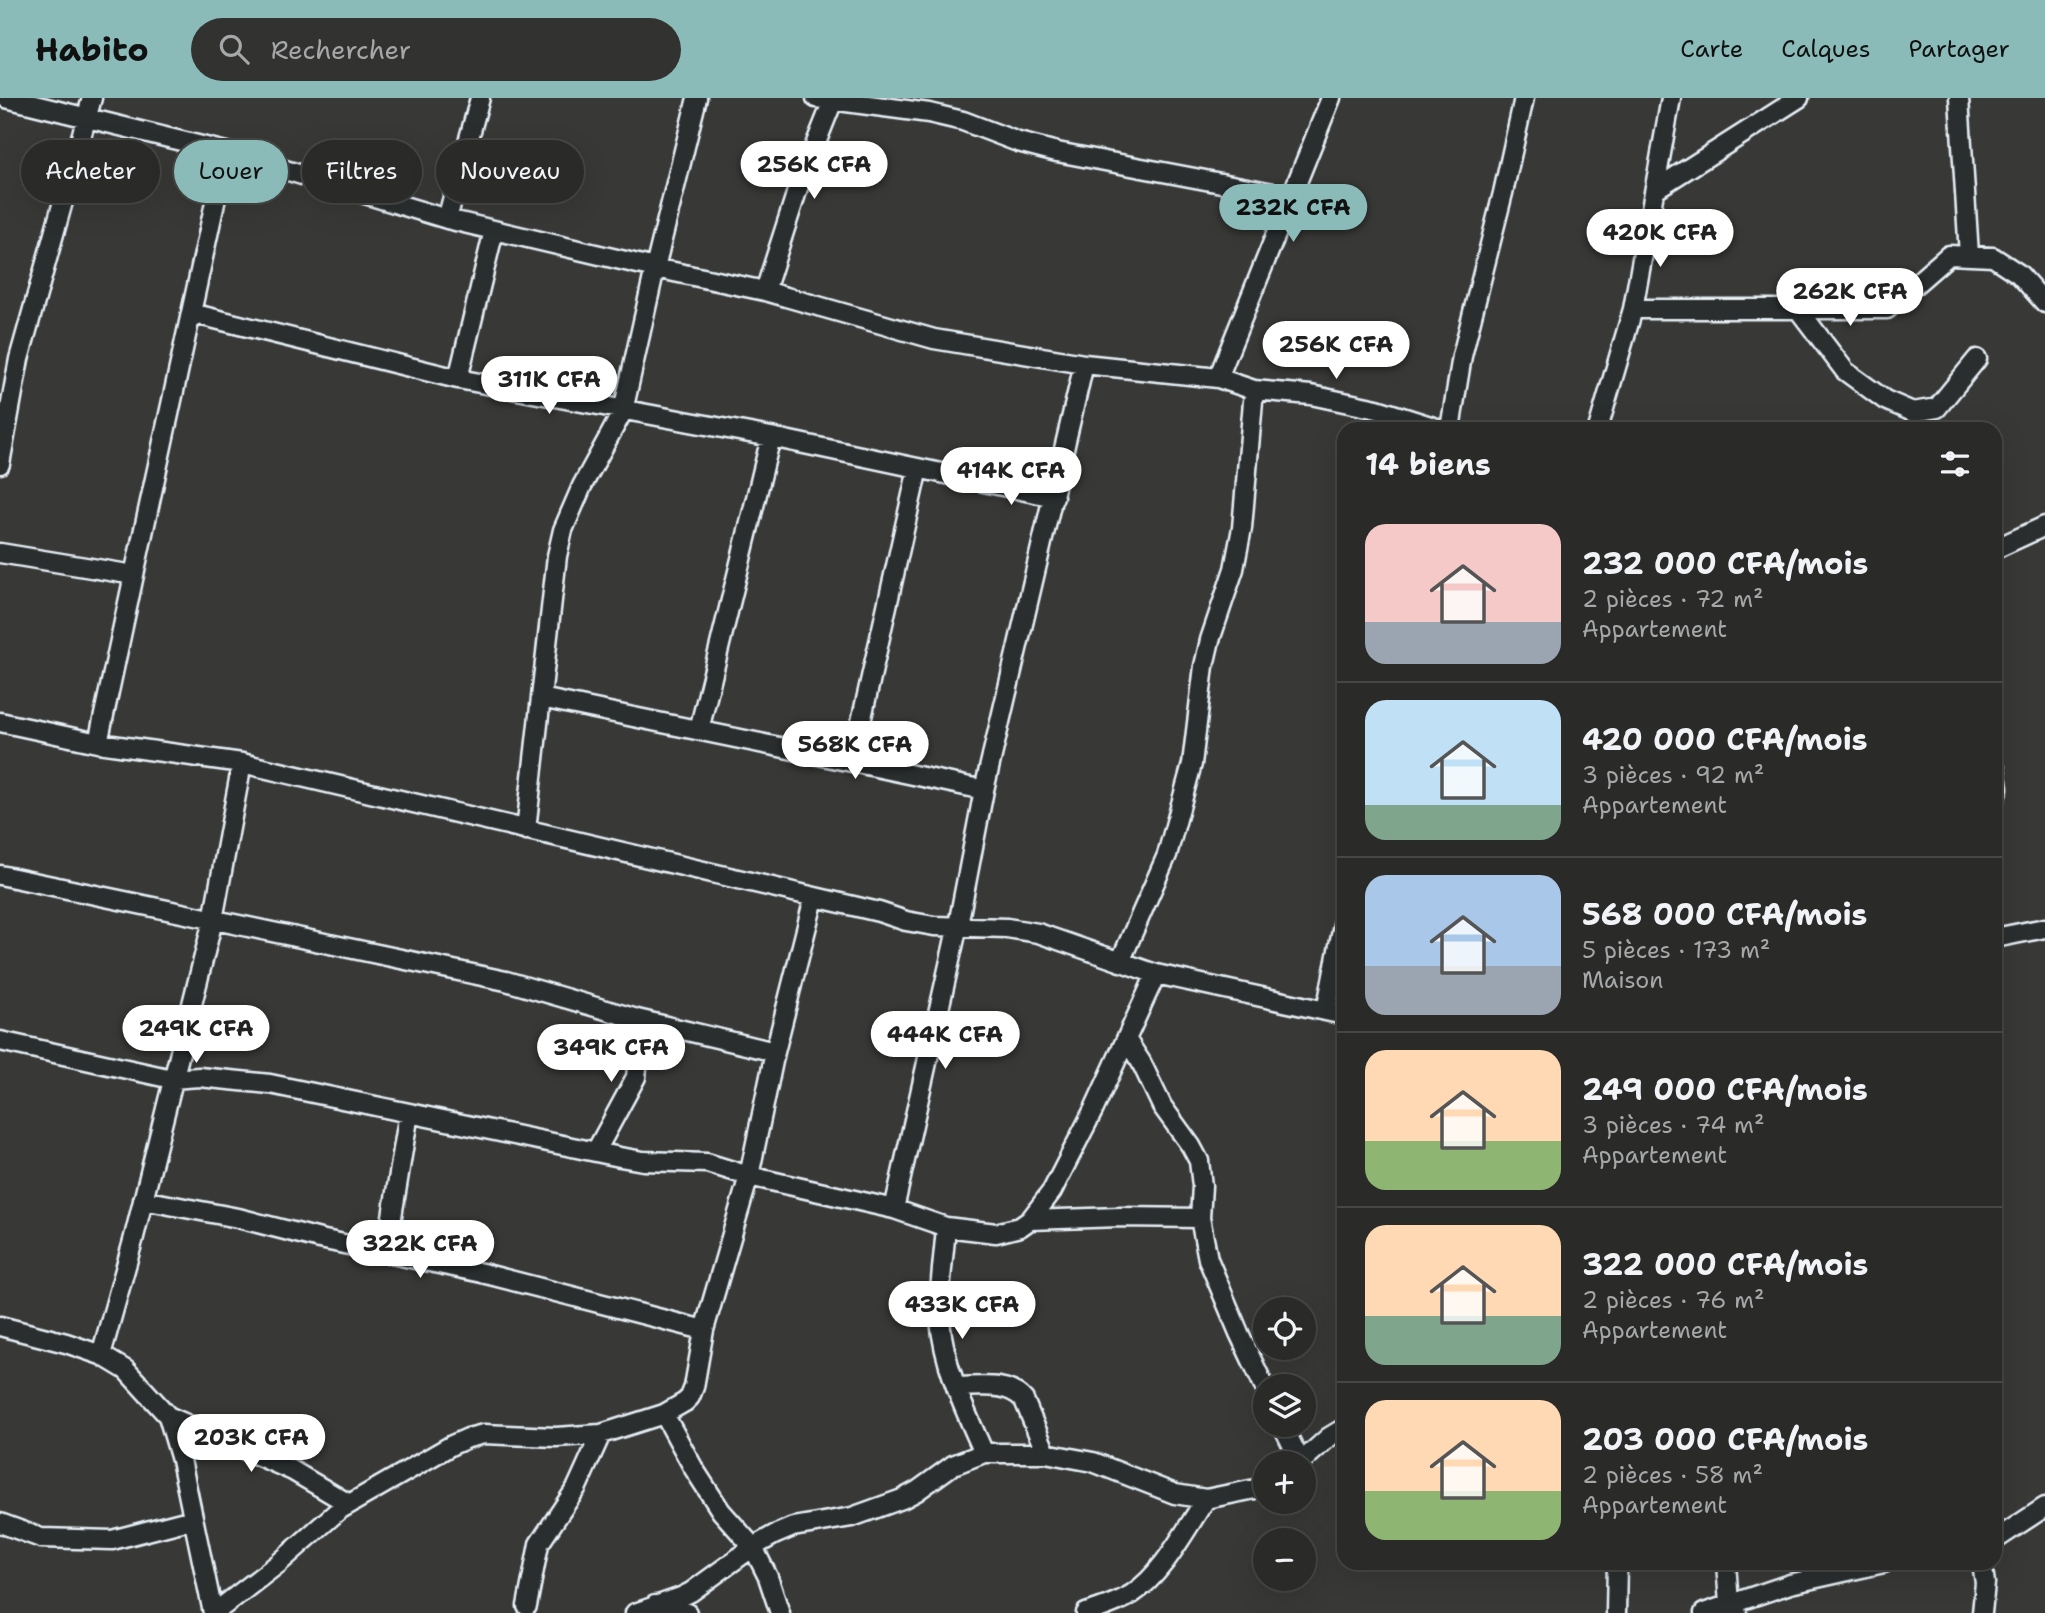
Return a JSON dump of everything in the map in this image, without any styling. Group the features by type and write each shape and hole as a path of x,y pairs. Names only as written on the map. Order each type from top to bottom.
{"street":[{"path":"6,98 177,140"},
{"path":"0,464 19,359 92,98"},
{"path":"447,219 480,98"},
{"path":"526,830 557,556 563,530 582,486 624,411 655,268 697,98"},
{"path":"1218,378 1331,98"},
{"path":"1451,422 1462,356 1524,98"},
{"path":"1600,422 1633,309 1671,98"},
{"path":"1656,189 1799,98"},
{"path":"1959,98 1969,255"},
{"path":"765,291 827,99 929,113 1058,152 1290,196"},
{"path":"288,171 447,219 765,291 934,339 1084,364 1218,378 1254,390 1311,395 1377,409 1418,422"},
{"path":"98,743 215,203"},
{"path":"458,379 494,230"},
{"path":"1633,309 1887,309 1949,255 1993,257 2019,274 2045,303"},
{"path":"1798,309 1844,370 1885,400 1913,412 1937,408 1976,359"},
{"path":"191,313 458,379 771,437 1054,497"},
{"path":"894,1209 958,925 984,790 1084,364"},
{"path":"1120,962 1167,855 1192,764 1204,666 1234,569 1242,528 1254,390"},
{"path":"699,730 771,437"},
{"path":"852,762 918,468"},
{"path":"2002,547 2045,526"},
{"path":"0,553 134,575"},
{"path":"541,698 984,790"},
{"path":"0,722 98,743 242,763 920,924 1007,928 1038,933 1156,974 1337,1013"},
{"path":"102,1355 213,920 242,763"},
{"path":"0,875 506,981 637,1018 775,1052"},
{"path":"168,1416 181,1460 214,1613 279,1563 339,1510 425,1459 468,1438 484,1434 556,1437 601,1434 680,1406 690,1397 694,1387 704,1330 749,1177 775,1052 814,898"},
{"path":"2002,937 2045,928"},
{"path":"1326,1011 1337,955"},
{"path":"0,1041 172,1079 199,1077 270,1084 643,1161 707,1163 749,1177 894,1209 946,1227 996,1233 1020,1227 1030,1220 1052,1191 1094,1109 1156,974"},
{"path":"596,1151 636,1077 639,1051 637,1018"},
{"path":"1126,1039 1141,1062 1162,1105 1199,1161 1202,1186 1200,1218 1208,1259 1258,1374"},
{"path":"386,1253 409,1113"},
{"path":"143,1200 238,1218 320,1239 482,1273 704,1330"},
{"path":"1030,1220 1200,1218"},
{"path":"946,1227 940,1317 943,1345 956,1387 984,1453"},
{"path":"0,1326 102,1355 126,1370 168,1416 293,1471 349,1504"},
{"path":"956,1387 1000,1387 1014,1391 1024,1400 1046,1453"},
{"path":"663,1414 714,1500 753,1547 768,1577 780,1613"},
{"path":"1314,1451 1337,1432"},
{"path":"528,1610 538,1544 577,1487 601,1434"},
{"path":"635,1613 691,1592 774,1535 793,1527 852,1517 902,1499 953,1465 984,1453 1046,1453 1093,1462 1175,1494 1206,1499 1253,1489"},
{"path":"1086,1613 1110,1609 1151,1577 1206,1499"},
{"path":"2002,1535 2045,1507"},
{"path":"0,1523 41,1538 112,1541 193,1519"},
{"path":"1616,1613 1617,1570"},
{"path":"1727,1570 1733,1609"},
{"path":"1704,1613 1733,1609 1790,1584 1853,1570"},
{"path":"1982,1613 1985,1583 1983,1570"},
{"path":"655,1605 687,1613"}]}
